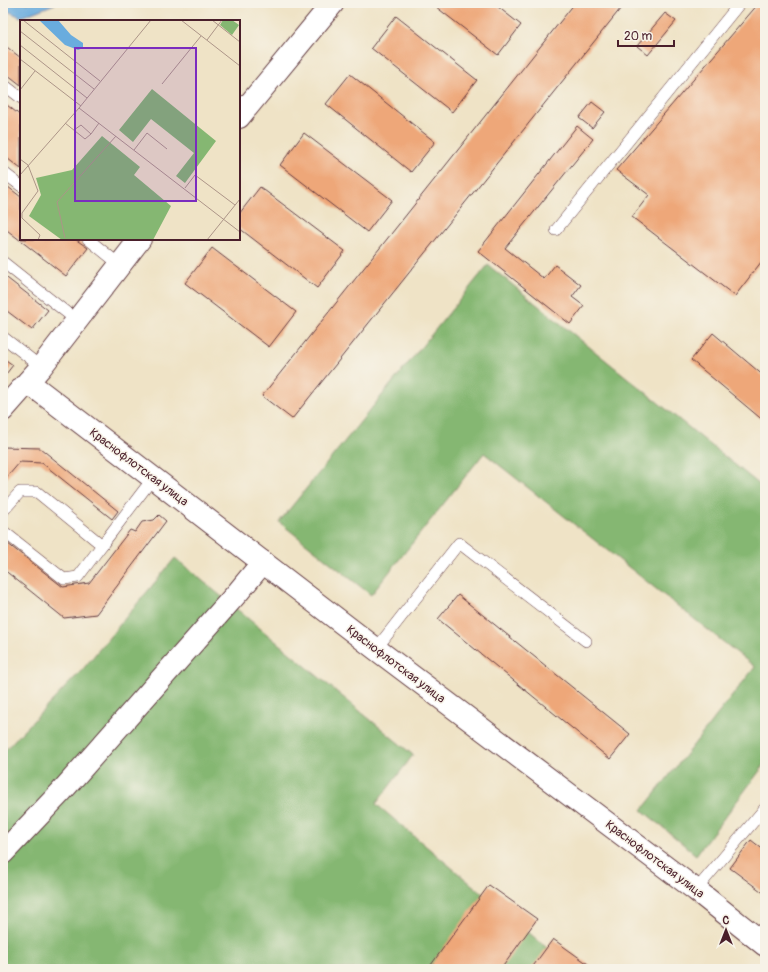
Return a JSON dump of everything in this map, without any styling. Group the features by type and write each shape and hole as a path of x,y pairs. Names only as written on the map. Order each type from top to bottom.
{"street":[{"path":"240,116 334,3"},
{"path":"3,410 34,374 139,240"},
{"name":"Краснофлотская улица","path":"34,374 153,478 376,649 696,890 765,945"},
{"path":"3,853 61,792 239,592 263,562"}],"lane":[{"path":"556,230 740,3"},
{"path":"3,84 20,97"},
{"path":"3,172 20,185"},
{"path":"89,240 120,264"},
{"path":"3,262 76,320"},
{"path":"3,337 34,374"},
{"path":"3,531 64,579 78,577 153,478"},
{"path":"3,511 20,492 37,492 102,546"},
{"path":"376,649 459,543 586,641"},
{"path":"696,890 765,808"}],"green space":[{"path":"488,265 765,489 765,764 696,855 642,810 755,667 484,453 371,595 279,522"},
{"path":"175,558 413,755 376,804 572,969 3,969 3,752 83,669"}],"water":[{"path":"3,3 55,4 21,17 3,9"}],"building":[{"path":"431,3 493,3 521,25 498,55"},
{"path":"575,3 625,3 292,419 262,396"},
{"path":"759,3 765,3 765,257 735,296 632,217 649,195 616,170"},
{"path":"665,13 676,21 648,55 637,46"},
{"path":"396,16 477,80 452,112 371,48"},
{"path":"3,44 20,57 20,84 3,71"},
{"path":"350,74 435,142 411,172 326,104"},
{"path":"3,102 20,115 20,168 3,155"},
{"path":"592,102 605,112 592,128 579,118"},
{"path":"577,126 593,139 505,248 544,279 555,265 581,285 572,297 584,306 570,324 478,251"},
{"path":"304,133 392,200 367,232 280,165"},
{"path":"3,183 20,196 20,240 76,240 88,248 66,276 3,227"},
{"path":"260,187 345,251 317,288 240,229 240,213"},
{"path":"212,248 296,312 269,347 185,283"},
{"path":"3,275 48,310 32,330 3,308"},
{"path":"713,333 765,377 765,422 691,360"},
{"path":"3,358 13,365 3,378"},
{"path":"3,447 40,448 118,511 112,519 42,463 20,462 3,482"},
{"path":"159,515 166,521 96,614 64,618 3,569 3,540 63,587 89,583 130,530 135,532 142,522 154,520"},
{"path":"458,595 630,734 610,759 438,619"},
{"path":"751,840 765,851 765,894 730,868"},
{"path":"489,885 537,919 501,969 428,969"},
{"path":"553,939 595,969 531,969"}]}
